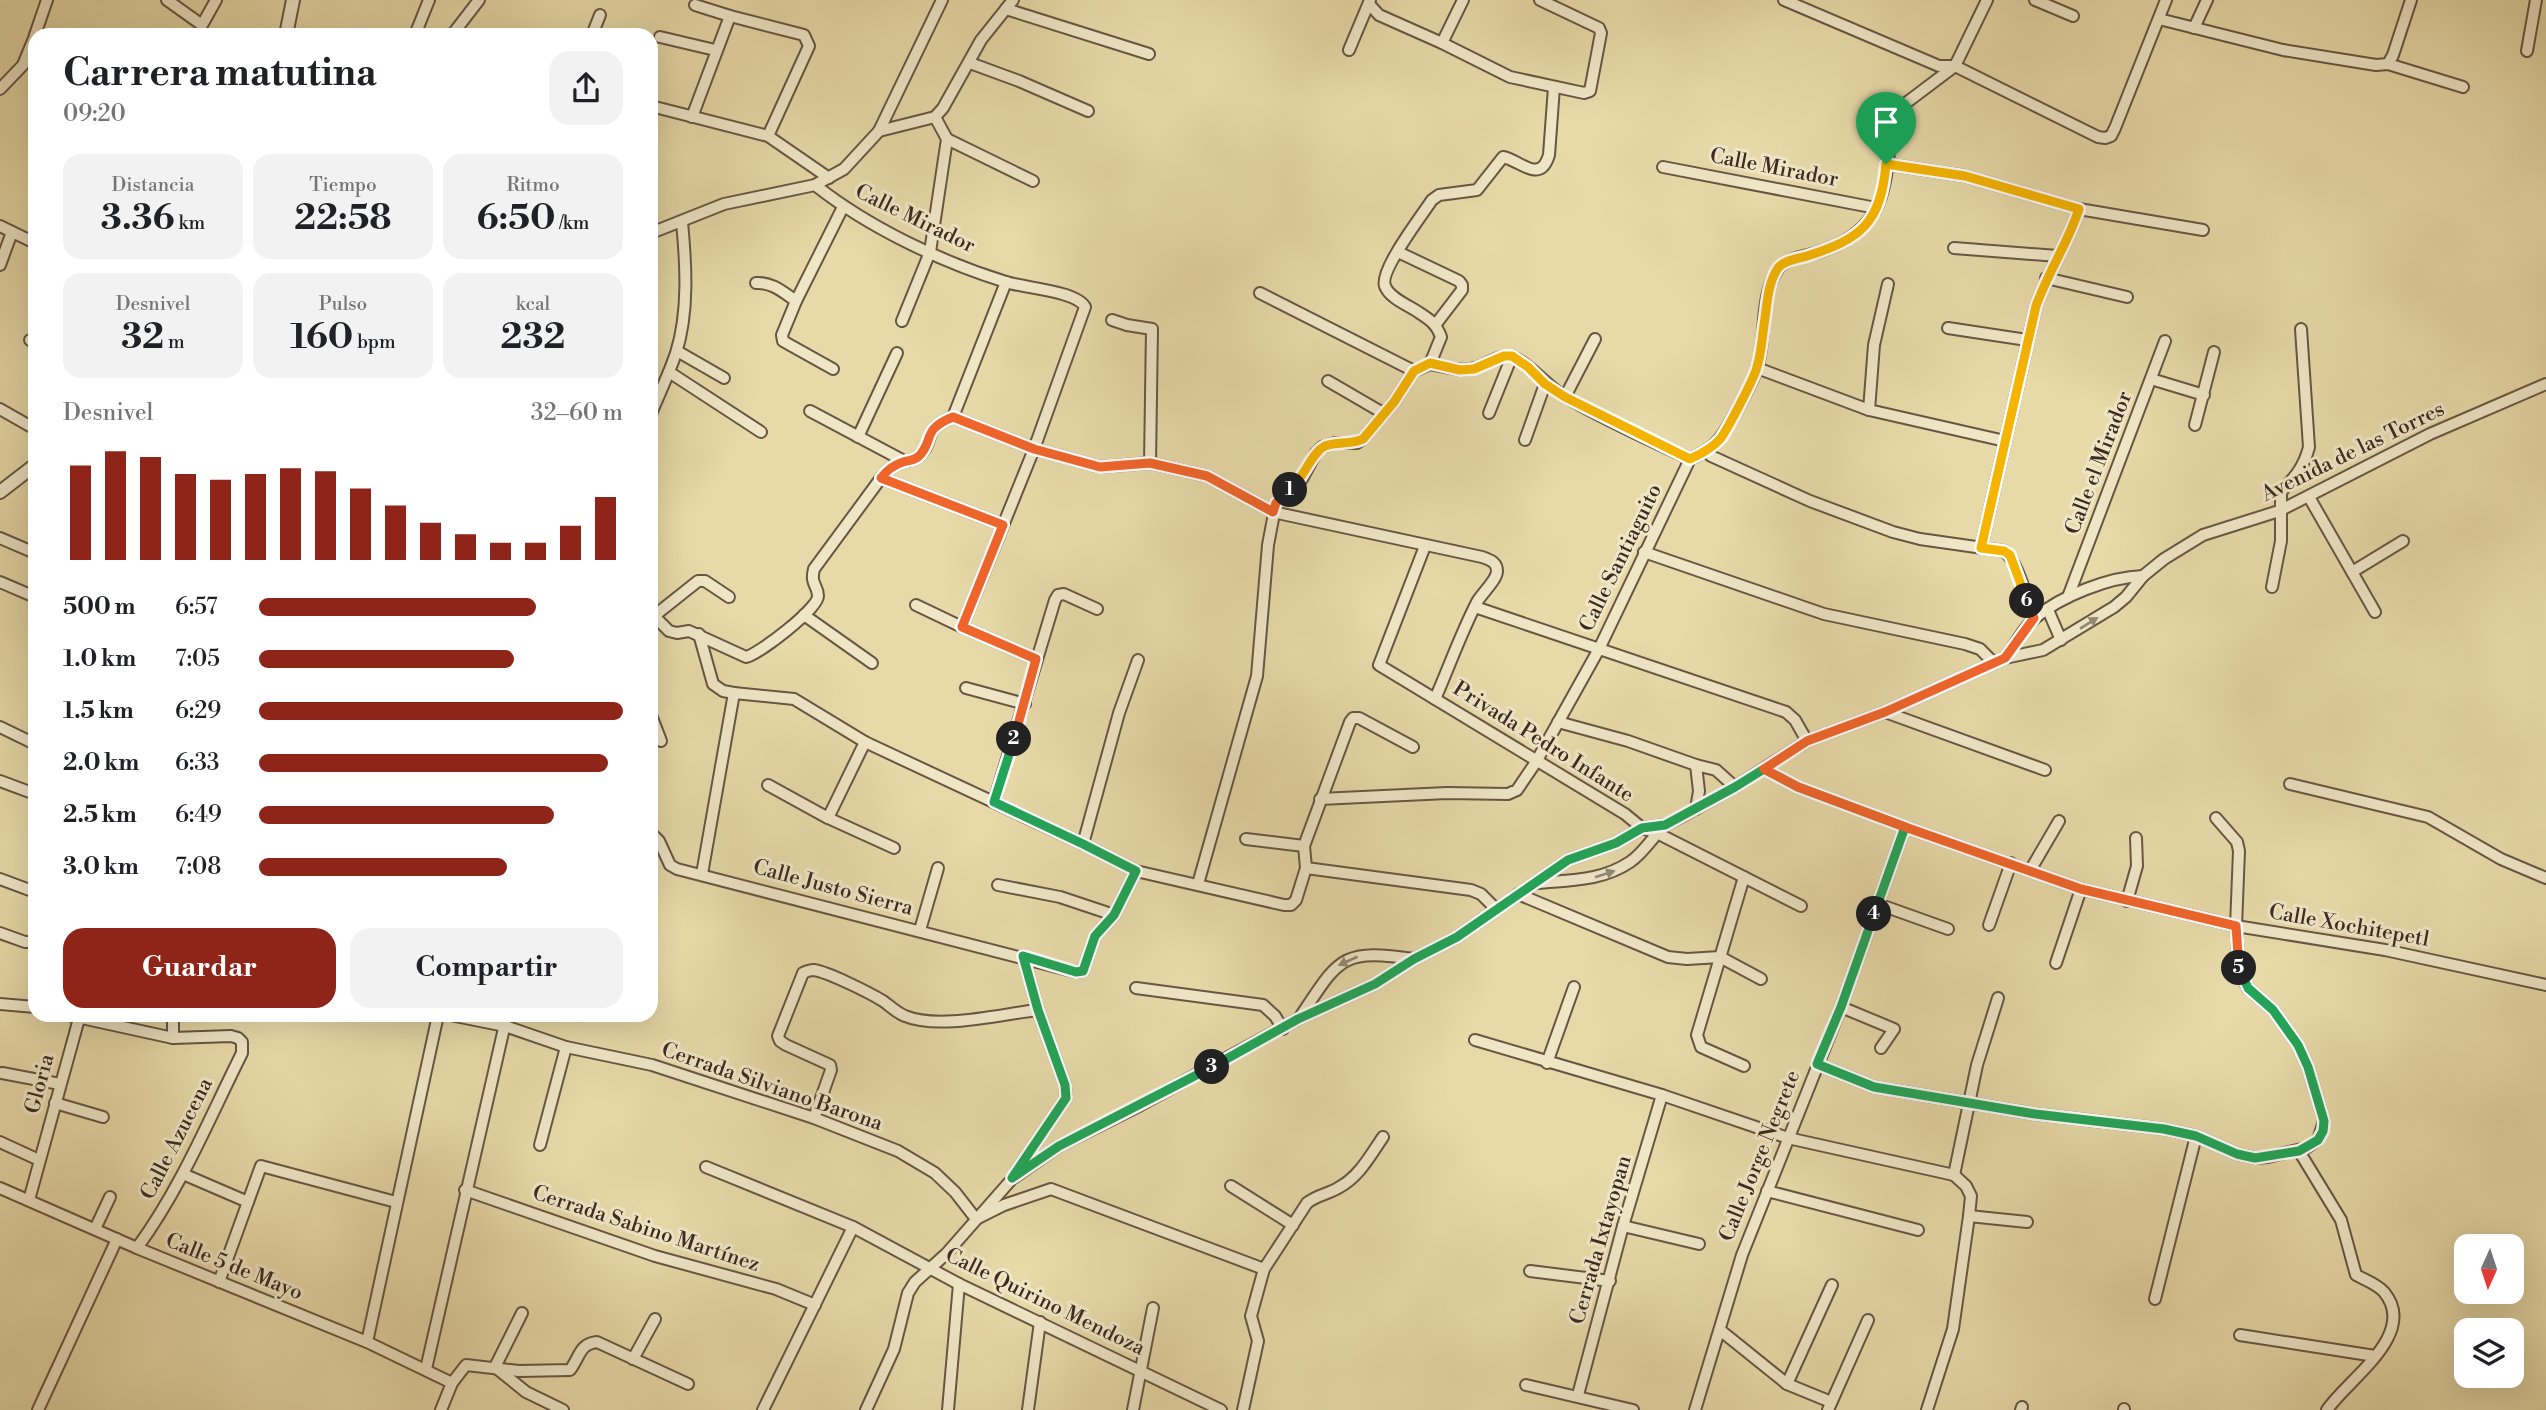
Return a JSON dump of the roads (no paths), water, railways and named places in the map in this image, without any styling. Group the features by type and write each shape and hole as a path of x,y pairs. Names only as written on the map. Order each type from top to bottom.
{"street":[{"path":"38,28 47,0"},
{"path":"167,0 202,25 216,0"},
{"path":"287,28 293,0"},
{"path":"418,28 429,0"},
{"path":"457,28 478,0"},
{"path":"658,231 724,204 815,185 854,160 879,131 942,0"},
{"path":"1442,43 1463,0"},
{"path":"1370,2 1379,15 1510,77 1554,88 1584,93 1590,91 1601,33 1599,28 1540,0"},
{"path":"1198,884 1257,676 1273,512 1276,503 1302,479 1316,453 1322,447 1335,443 1357,443 1363,439 1394,402 1414,371 1430,363 1460,370 1474,369 1504,356 1512,356 1565,397 1690,459 1706,451 1723,434 1757,368 1770,288 1778,267 1824,250 1856,235 1868,225 1877,208 1884,184 1893,118 1898,109 1955,66 1987,0"},
{"path":"2035,0 2073,16"},
{"path":"1791,1 1939,66 1955,66 2098,137 2105,138 2111,136 2166,0"},
{"path":"2194,28 2207,0"},
{"path":"2388,64 2409,0"},
{"path":"2527,51 2536,0"},
{"path":"1349,50 1370,2"},
{"path":"695,5 804,35 808,39 808,46 768,136"},
{"path":"879,131 936,117 970,63 981,40 1010,5 1149,54"},
{"path":"595,28 600,15"},
{"path":"692,117 730,16"},
{"path":"2159,19 2283,50 2376,65 2388,64 2463,88"},
{"path":"660,37 715,50"},
{"path":"2,84 23,65 28,53"},
{"path":"970,63 1019,80 1088,111"},
{"path":"1430,363 1441,337 1436,324 1395,298 1386,289 1384,277 1432,200 1439,195 1477,190 1483,186 1503,157 1526,169 1538,169 1546,164 1554,88"},
{"path":"658,108 768,136 829,178"},
{"path":"902,321 930,252 947,139 936,117"},
{"path":"947,139 1033,181"},
{"path":"1886,164 1965,176 2079,209 2203,230"},
{"name":"Calle Mirador","path":"1663,167 1877,208"},
{"name":"Calle Mirador","path":"815,185 843,207 930,252 1006,282 1069,295 1083,301 1085,307 1034,449"},
{"path":"833,369 783,341 782,335 843,207"},
{"path":"1981,548 2027,340 2046,278 2079,209"},
{"path":"658,397 677,351 683,320 685,262 682,222"},
{"path":"0,226 28,240"},
{"path":"0,265 12,232"},
{"path":"1954,248 2058,256"},
{"path":"1398,252 1459,281 1462,285 1462,290 1436,324"},
{"path":"2046,278 2127,298"},
{"path":"756,283 765,282 796,301"},
{"path":"953,417 1006,282"},
{"path":"1869,410 1874,345 1888,284"},
{"path":"1260,293 1414,371"},
{"path":"1112,320 1152,329 1150,463"},
{"path":"1948,328 2027,340"},
{"path":"2272,587 2281,541 2281,492 2298,474 2309,447 2301,329"},
{"path":"1565,397 1595,339"},
{"name":"Calle el Mirador","path":"2068,597 2165,341"},
{"path":"677,351 724,378"},
{"path":"2195,425 2214,352"},
{"path":"858,437 897,354"},
{"path":"1489,413 1512,356"},
{"path":"1757,368 1869,410 2005,441"},
{"path":"668,372 761,432"},
{"path":"2151,379 2204,395"},
{"path":"1328,381 1383,414"},
{"path":"1525,440 1545,384"},
{"name":"Avenida de las Torres","path":"1538,883 1584,880 1612,872 1632,861 1661,829 1735,787 1807,741 1885,712 1999,660 2043,650 2114,607 2143,576 2164,559 2203,535 2279,512 2430,433 2546,384"},
{"path":"0,409 28,425"},
{"path":"810,411 904,461"},
{"path":"658,621 669,631 699,634 746,657 760,652 804,615 817,599 818,594 812,583 814,569 890,467 915,460 921,455 931,431 938,423 953,417 1034,449 1100,467 1150,463 1207,476 1273,512 1482,556 1492,561 1497,566 1497,574 1493,582 1484,589 1475,607 1435,699"},
{"path":"962,627 1034,449"},
{"path":"1706,451 1711,456 1810,501 1894,532 1920,540 2004,551 2010,555 2034,618"},
{"name":"Calle Santiaguito","path":"1320,799 1447,793 1508,794 1517,790 1536,762 1599,649 1690,459"},
{"path":"0,492 28,470"},
{"path":"881,478 1003,525"},
{"path":"2309,497 2375,612"},
{"path":"0,538 28,550"},
{"path":"2352,572 2403,541"},
{"name":"Privada Pedro Infante","path":"1426,546 1380,665 1625,814 1642,828 1661,829 1801,906"},
{"path":"1644,552 1824,614 1965,644 1999,660"},
{"name":"Avenida de las Torres","path":"1999,660 2034,618 2068,597 2113,579 2143,576"},
{"path":"658,611 698,581 705,581 729,597"},
{"path":"0,582 28,594"},
{"path":"994,802 1025,704 1036,659 1058,595 1064,594 1097,609"},
{"path":"916,604 1036,659"},
{"path":"1475,607 1786,712 1795,720 1807,741"},
{"path":"2048,610 2061,640"},
{"path":"804,615 872,663"},
{"path":"699,634 713,684 723,691 794,699 864,742 1136,871 1291,905 1296,900 1306,868 1304,846 1347,727 1353,718 1366,720 1413,747"},
{"path":"1083,844 1119,713 1138,660"},
{"path":"966,688 1025,704"},
{"path":"702,874 734,693"},
{"path":"1885,712 2045,770"},
{"path":"1558,722 1628,741 1716,770 1735,787"},
{"path":"0,727 28,741"},
{"path":"658,734 661,741"},
{"path":"828,818 864,742"},
{"path":"1696,765 1699,791 1696,809"},
{"path":"1764,769 1798,787 1905,827"},
{"path":"0,781 28,791"},
{"path":"768,785 828,818 894,848"},
{"path":"2290,785 2428,817 2501,859 2546,878"},
{"path":"1817,1064 1874,1087 1969,1103 2164,1129 2196,1136 2237,1154 2255,1158 2299,1151 2318,1140 2324,1121 2308,1067 2298,1045 2273,1010 2248,988 2239,970 2236,926 2239,851 2237,842 2216,818"},
{"path":"2031,869 2059,821"},
{"name":"Calle Xochitepetl","path":"1905,827 2031,869 2081,889 2127,901 2236,926 2385,950 2546,985"},
{"name":"Calle Jorge Negrete","path":"1695,1410 1742,1255 1841,1007 1905,827"},
{"name":"Avenida de las Torres","path":"866,1410 894,1349 908,1293 929,1267 947,1254 1012,1178 1059,1146 1298,1019 1375,984 1414,959 1457,937 1568,860 1616,843 1642,828"},
{"path":"2127,901 2137,866 2136,838"},
{"path":"1246,839 1304,846"},
{"name":"Calle Justo Sierra","path":"658,840 670,865 1023,956"},
{"path":"1989,925 2011,863"},
{"path":"920,930 938,868"},
{"path":"1306,868 1471,890 1481,894 1496,909"},
{"path":"1023,956 1076,972 1083,971 1095,936 1114,915 1136,871"},
{"path":"1744,877 1697,1035 1701,1047 1744,1066"},
{"path":"0,879 28,889"},
{"path":"998,885 1060,897 1114,915"},
{"path":"2056,963 2081,889"},
{"path":"1518,894 1668,957 1720,957 1761,979"},
{"path":"1878,904 1948,929"},
{"path":"0,933 28,942"},
{"name":"Avenida de las Torres","path":"1298,1019 1326,978 1346,959 1377,955 1414,959"},
{"path":"1012,1178 1066,1098 1065,1085 1038,1010 1023,956"},
{"path":"814,1118 831,1065 786,1045 778,1036 803,973 813,970 842,981 880,999 901,1015 920,1022 940,1023 1038,1010"},
{"path":"1548,1062 1574,987"},
{"path":"1136,988 1263,1005 1275,1016 1283,1029"},
{"path":"1954,1175 1977,1065 1998,998"},
{"path":"0,1004 28,1006"},
{"path":"1841,1007 1894,1029 1881,1048"},
{"name":"Gloria","path":"29,1200 74,1022"},
{"path":"102,1022 173,1038 173,1022"},
{"path":"367,1342 436,1022"},
{"path":"426,1369 506,1022"},
{"name":"Cerrada Silviano Barona","path":"508,1022 566,1047 652,1065 814,1118 898,1151 935,1172 976,1219"},
{"name":"Calle Azucena","path":"137,1248 160,1217 242,1053 242,1042 238,1038 173,1038"},
{"path":"1475,1040 1662,1095 1787,1138 1954,1175 1966,1186 1971,1196 1969,1216 1952,1329 1927,1410"},
{"path":"540,1145 566,1047"},
{"path":"2,1073 60,1084"},
{"name":"Cerrada Ixtayopan","path":"1578,1395 1623,1226 1662,1095"},
{"path":"55,1103 103,1117"},
{"path":"2155,1299 2196,1136"},
{"path":"1243,1410 1258,1341 1251,1316 1264,1269 1307,1203 1337,1189 1356,1175 1383,1137"},
{"path":"0,1142 39,1160"},
{"path":"2299,1151 2341,1220 2356,1275 2385,1293 2390,1305 2393,1329 2389,1339 2327,1410"},
{"path":"219,1282 261,1166 396,1202"},
{"name":"Calle Quirino Mendoza","path":"706,1167 853,1227 959,1284 1222,1410"},
{"path":"183,1174 248,1202"},
{"path":"1231,1186 1293,1225"},
{"name":"Calle 5 de Mayo","path":"0,1188 137,1248 367,1342 452,1383"},
{"path":"976,1219 1031,1194 1051,1189 1264,1269"},
{"name":"Cerrada Sabino Martínez","path":"465,1190 655,1256 776,1289 815,1305"},
{"path":"1767,1191 1918,1230"},
{"path":"95,1229 110,1197"},
{"path":"1969,1216 2028,1222"},
{"path":"1623,1226 1699,1244"},
{"path":"763,1410 853,1227"},
{"path":"38,1410 117,1239"},
{"path":"1530,1271 1610,1280"},
{"path":"948,1410 959,1284"},
{"path":"1787,1384 1832,1285"},
{"path":"1133,1410 1153,1308"},
{"path":"495,1367 522,1313"},
{"path":"633,1359 655,1319"},
{"path":"1720,1330 1787,1384 1830,1406 1868,1320"},
{"path":"1028,1410 1040,1322"},
{"path":"2241,1335 2375,1356"},
{"path":"441,1410 452,1383 466,1365 519,1371 570,1370 581,1348 597,1342 688,1384"},
{"path":"495,1367 526,1392 563,1410"},
{"path":"1526,1385 1633,1410"}]}
